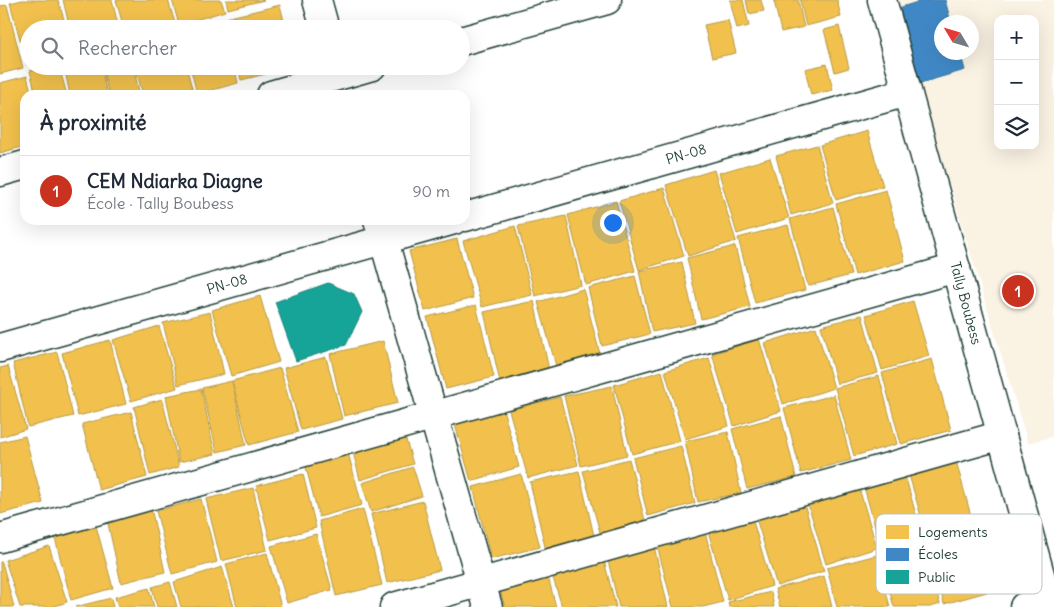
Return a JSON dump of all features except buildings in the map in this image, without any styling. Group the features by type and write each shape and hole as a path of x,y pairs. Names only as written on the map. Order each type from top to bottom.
{"street":[{"path":"317,0 323,20"},
{"path":"470,38 607,0"},
{"name":"Tally Boubess","path":"882,0 1002,435 1020,514"},
{"path":"292,90 339,79"},
{"name":"PN-08","path":"470,216 907,92"},
{"path":"0,172 20,166"},
{"name":"PN-08","path":"0,348 381,230 418,225"},
{"path":"381,230 484,595"},
{"path":"0,538 956,268"},
{"path":"394,607 484,595 1002,435"}],"shaded area":[{"path":"894,0 1054,0 1054,436 1028,443"}],"place":[{"name":"CEM Ndiarka Diagne","path":"1018,291"}]}
